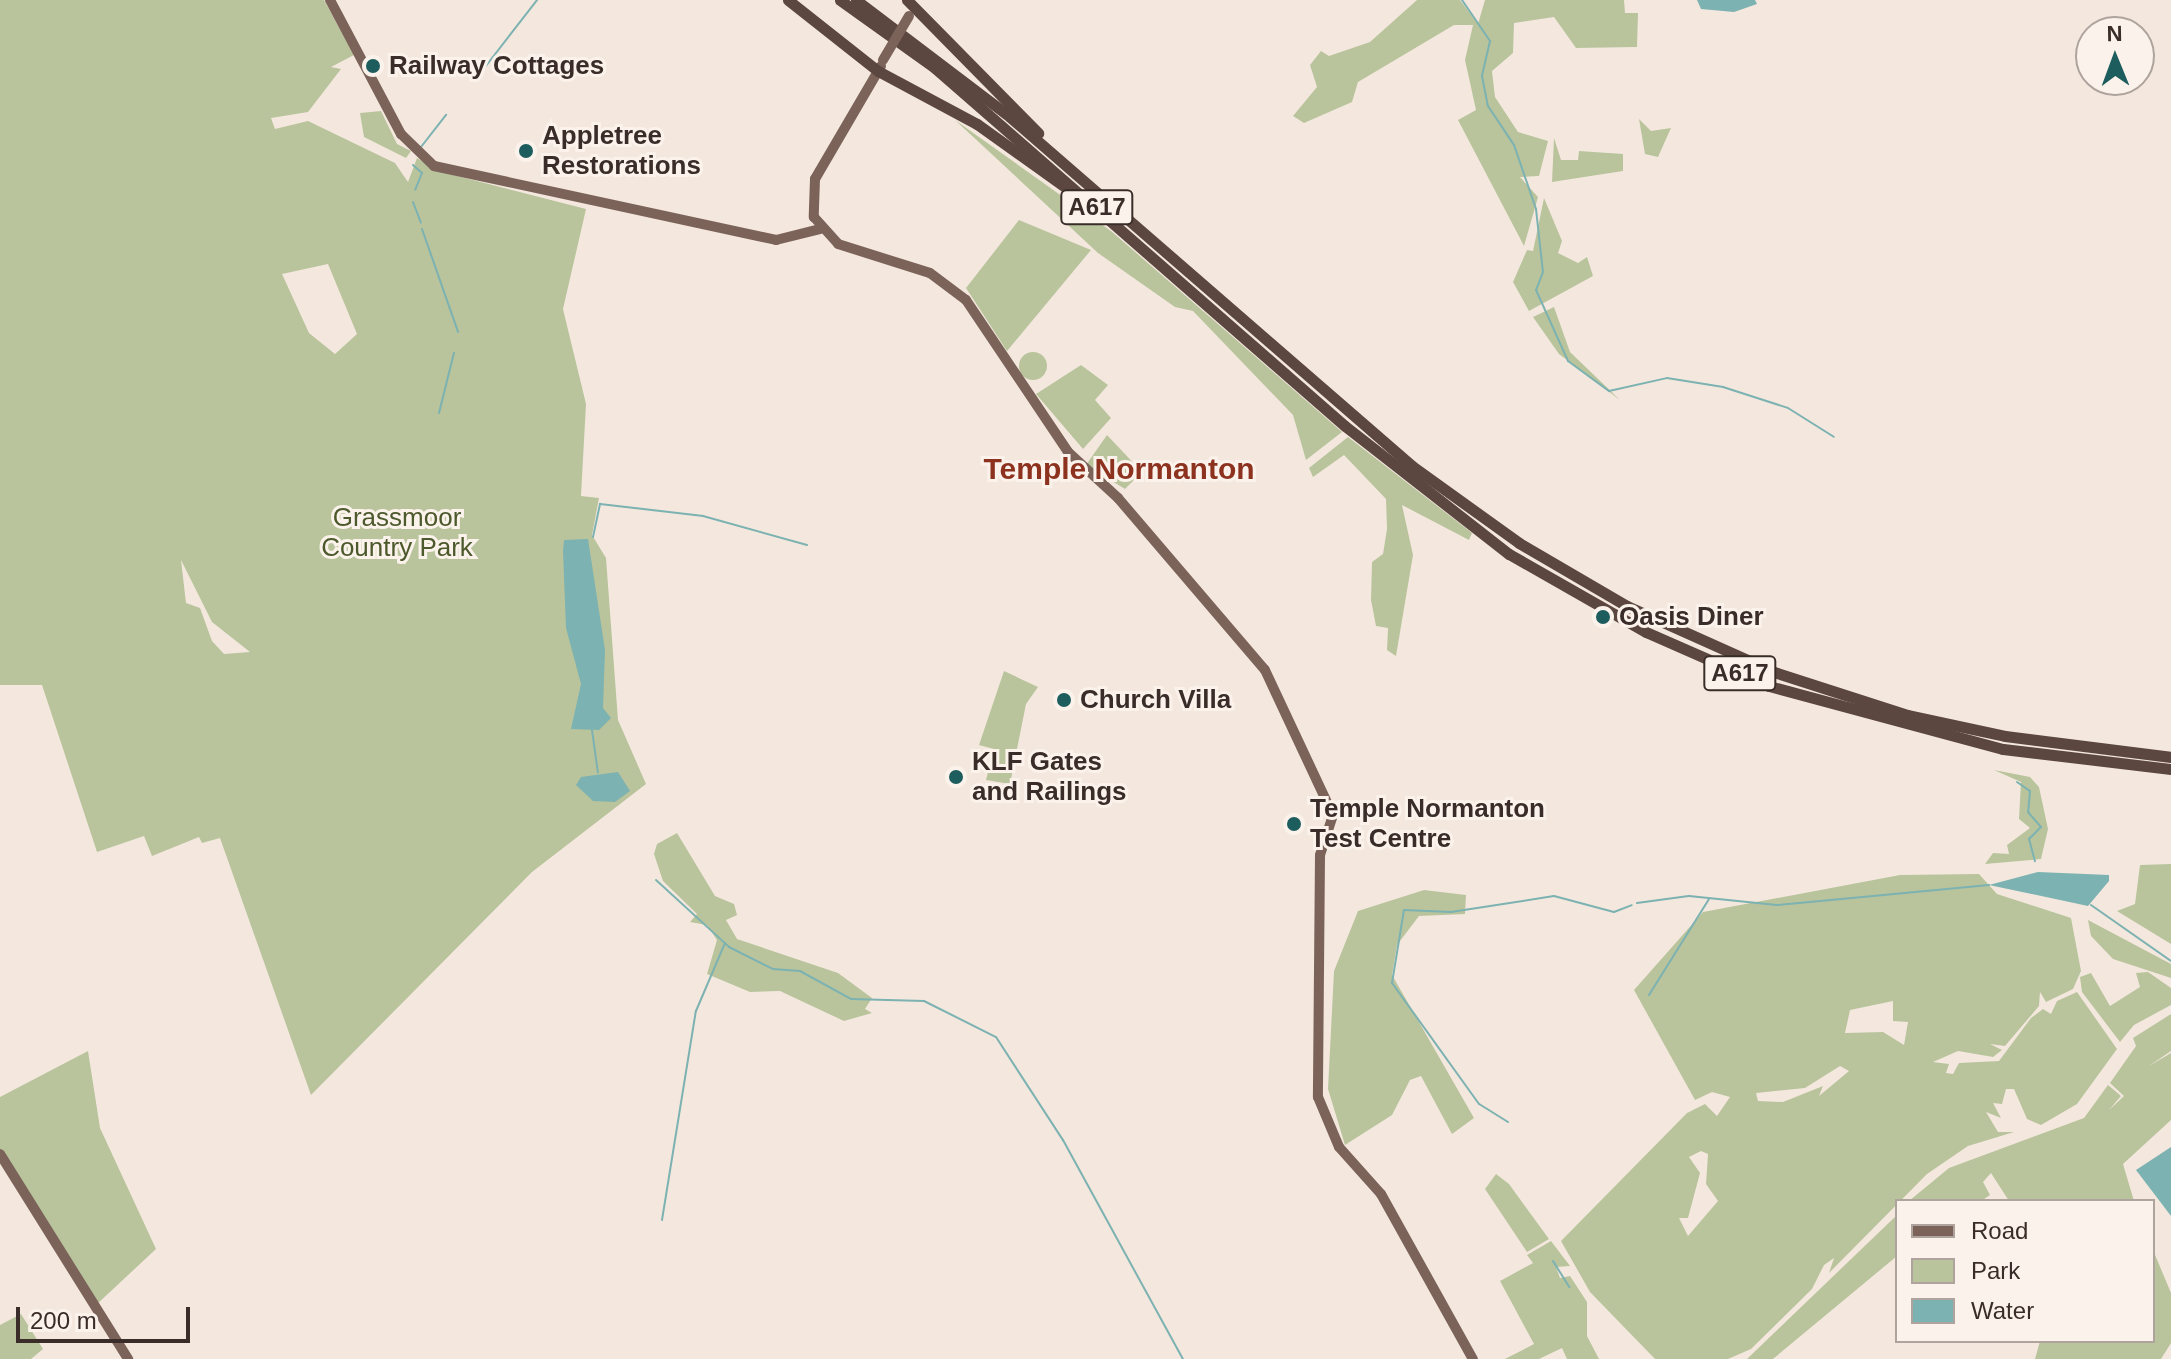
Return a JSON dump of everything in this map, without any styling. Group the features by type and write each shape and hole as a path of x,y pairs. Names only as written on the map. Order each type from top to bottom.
{"highway":[{"path":"788,0 880,65 977,124 1112,221"},
{"name":"A617","path":"840,0 935,68 1345,426 1509,554 1646,632 1769,686 2003,749 2171,769"},
{"name":"A617","path":"856,0 949,66 1374,433 1489,523 1568,572 1680,633 1777,673 1991,733 2171,757"},
{"path":"914,2 1104,200"}],"main road":[{"path":"330,0 401,134 434,166 776,240 820,229"},
{"path":"914,2 909,16 815,179 812,208 820,229 853,252 930,273 974,308 1068,452 1253,650 1333,815 1322,840 1319,896 1314,1065 1322,1111 1343,1155 1381,1194 1473,1359"},
{"path":"0,1154 127,1358"}],"green space":[{"name":"Grassmoor Country Park","path":"0,0 324,0 354,55 331,67 341,69 308,112 271,118 275,129 308,121 395,163 408,182 417,158 438,171 586,209 563,309 586,404 581,496 599,498 592,535 606,558 618,720 646,784 532,872 311,1095 220,838 202,843 199,837 152,856 144,836 97,852 42,685 0,685","holes":["328,264 357,334 335,354 309,333 282,274","181,560 212,622 250,652 224,654 212,641 200,608 186,603"]},
{"path":"1417,0 1460,0 1478,24 1485,0 1624,0 1625,13 1638,13 1637,47 1576,48 1554,17 1514,23 1513,53 1492,71 1495,97 1518,132 1548,141 1539,176 1520,177 1538,197 1524,246 1458,120 1476,110 1465,60 1473,25 1454,25 1358,82 1352,102 1304,123 1293,116 1317,87 1310,65 1321,51 1329,56 1370,42"},
{"path":"381,111 397,144 411,151 406,158 364,137 360,113"},
{"path":"1639,119 1651,131 1671,128 1658,157 1645,154"},
{"path":"955,120 1111,231 1342,432 1306,460 1293,415 1193,311 1175,307 1098,253"},
{"path":"1554,138 1561,160 1578,160 1579,151 1623,154 1623,171 1552,182"},
{"path":"1544,198 1562,241 1558,253 1578,263 1587,257 1593,276 1529,311 1513,282 1527,250 1533,251"},
{"path":"1019,220 1091,250 1007,351 966,288"},
{"path":"1554,307 1570,352 1620,400 1559,354 1533,317"},
{"path":"1033,352 1043,356 1047,366 1043,376 1033,380 1023,376 1019,366 1023,356"},
{"path":"1081,365 1108,385 1095,400 1111,418 1083,449 1036,394"},
{"path":"1107,435 1142,472 1125,489 1086,465"},
{"path":"1348,437 1472,533 1469,540 1402,505 1413,555 1396,656 1387,650 1388,628 1376,626 1371,600 1372,562 1383,554 1387,529 1386,499 1344,455 1313,477 1309,468"},
{"path":"1004,671 1038,687 1026,704 1010,784 986,780 994,749 979,745"},
{"path":"1994,770 2030,777 2039,787 2048,829 2041,859 1985,864 1993,853 2009,854 2007,845 2030,828 2019,819 2021,782"},
{"path":"677,833 715,896 734,904 737,915 726,920 737,939 838,973 872,998 865,1009 872,1013 844,1021 780,991 750,992 707,974 717,940 707,925 690,922 697,914 663,881 654,854 657,844"},
{"path":"2171,864 2171,944 2117,911 2135,904 2140,865"},
{"path":"1979,874 1997,894 2071,918 2081,971 2073,989 2046,1002 2040,992 2039,1006 2005,1046 1990,1044 2002,1050 1993,1057 1958,1051 1933,1062 1949,1064 1946,1073 1953,1074 1959,1063 1999,1061 2031,1018 2043,1009 2051,1014 2057,1001 2077,992 2117,1049 2077,1104 2041,1125 2027,1119 2014,1089 2006,1089 2002,1104 1993,1103 2001,1118 1986,1112 1998,1132 2014,1132 1968,1146 1927,1174 1902,1199 1895,1199 1895,1206 1829,1273 1834,1258 1824,1265 1812,1289 1751,1349 1728,1359 1655,1359 1590,1292 1561,1241 1687,1113 1705,1104 1717,1116 1730,1097 1712,1092 1695,1100 1634,990 1703,912 1900,875","holes":["1893,1001 1893,1021 1908,1022 1904,1045 1883,1032 1845,1033 1850,1010","1840,1066 1849,1071 1819,1096 1823,1086 1783,1102 1758,1101 1756,1093 1805,1088","1701,1151 1708,1154 1706,1184 1718,1201 1688,1236 1679,1218 1688,1218 1700,1173 1689,1157"]},
{"path":"1424,890 1466,895 1465,914 1419,916 1397,945 1392,975 1474,1118 1452,1134 1421,1076 1410,1080 1392,1115 1345,1145 1328,1089 1334,971 1358,911"},
{"path":"2088,920 2171,964 2171,978 2113,959 2091,936"},
{"path":"2148,972 2171,988 2171,1005 2134,1025 2120,1042 2082,992 2080,977 2091,973 2110,1006 2140,987 2136,973"},
{"path":"2171,1014 2171,1051 2149,1066 2171,1053 2171,1120 2123,1164 2133,1199 2008,1199 1991,1173 1983,1182 1990,1195 1984,1199 1911,1199 1949,1168 2084,1118 2108,1085 2121,1096 2109,1110 2124,1096 2110,1083 2136,1046 2133,1038"},
{"path":"88,1051 100,1128 156,1249 96,1305 0,1149 0,1097"},
{"path":"1496,1174 1509,1184 1549,1239 1527,1252 1485,1189"},
{"path":"1895,1217 1895,1258 1773,1359 1747,1359"},
{"path":"1551,1241 1570,1266 1556,1267 1560,1278 1570,1276 1587,1302 1587,1336 1599,1359 1567,1359 1562,1348 1539,1359 1505,1359 1534,1344 1500,1281 1533,1263 1527,1255"},
{"path":"2155,1255 2171,1293 2171,1343 2161,1359 2035,1359 2039,1343 2155,1343"},
{"path":"21,1314 43,1349 31,1359 0,1359 0,1325"}],"water":[{"path":"1697,0 1755,0 1757,4 1734,12 1701,9"},
{"path":"588,539 605,650 603,708 611,718 599,730 571,729 581,684 566,628 563,551 564,540"},
{"path":"618,772 630,791 615,802 593,801 576,785 581,777"},
{"path":"2038,872 2109,875 2109,881 2088,906 1989,885"},
{"path":"2171,1147 2171,1216 2136,1170"}],"waterway":[{"path":"482,71 537,0"},
{"path":"1462,0 1490,41 1482,76 1488,106 1514,145 1536,209 1543,272 1536,290 1568,361 1609,391 1667,378 1723,387 1788,408 1834,437"},
{"path":"421,147 446,115"},
{"path":"413,165 422,173 415,190"},
{"path":"413,202 421,223"},
{"path":"422,229 458,332"},
{"path":"439,413 454,353"},
{"path":"593,537 600,504 703,516 807,545"},
{"path":"592,730 598,773"},
{"path":"2017,782 2030,791 2028,812 2041,827 2029,839 2035,861"},
{"path":"656,880 729,947 773,969 800,971 851,999 924,1001 996,1037 1063,1140 1183,1359"},
{"path":"1637,903 1689,896 1777,905 1989,885"},
{"path":"1508,1122 1479,1104 1392,983 1404,910 1451,912 1554,896 1614,912 1632,905"},
{"path":"1649,995 1709,899"},
{"path":"2091,905 2171,961"},
{"path":"662,1220 696,1011 725,943"},
{"path":"1553,1261 1569,1287"}],"place":[{"name":"Railway Cottages","path":"373,66"},
{"name":"Appletree Restorations","path":"526,151"},
{"name":"Oasis Diner","path":"1603,617"},
{"name":"Church Villa","path":"1064,700"},
{"name":"KLF Gates and Railings","path":"956,777"},
{"name":"Temple Normanton Test Centre","path":"1294,824"}],"district":[{"name":"Temple Normanton","path":"1119,469"}]}
